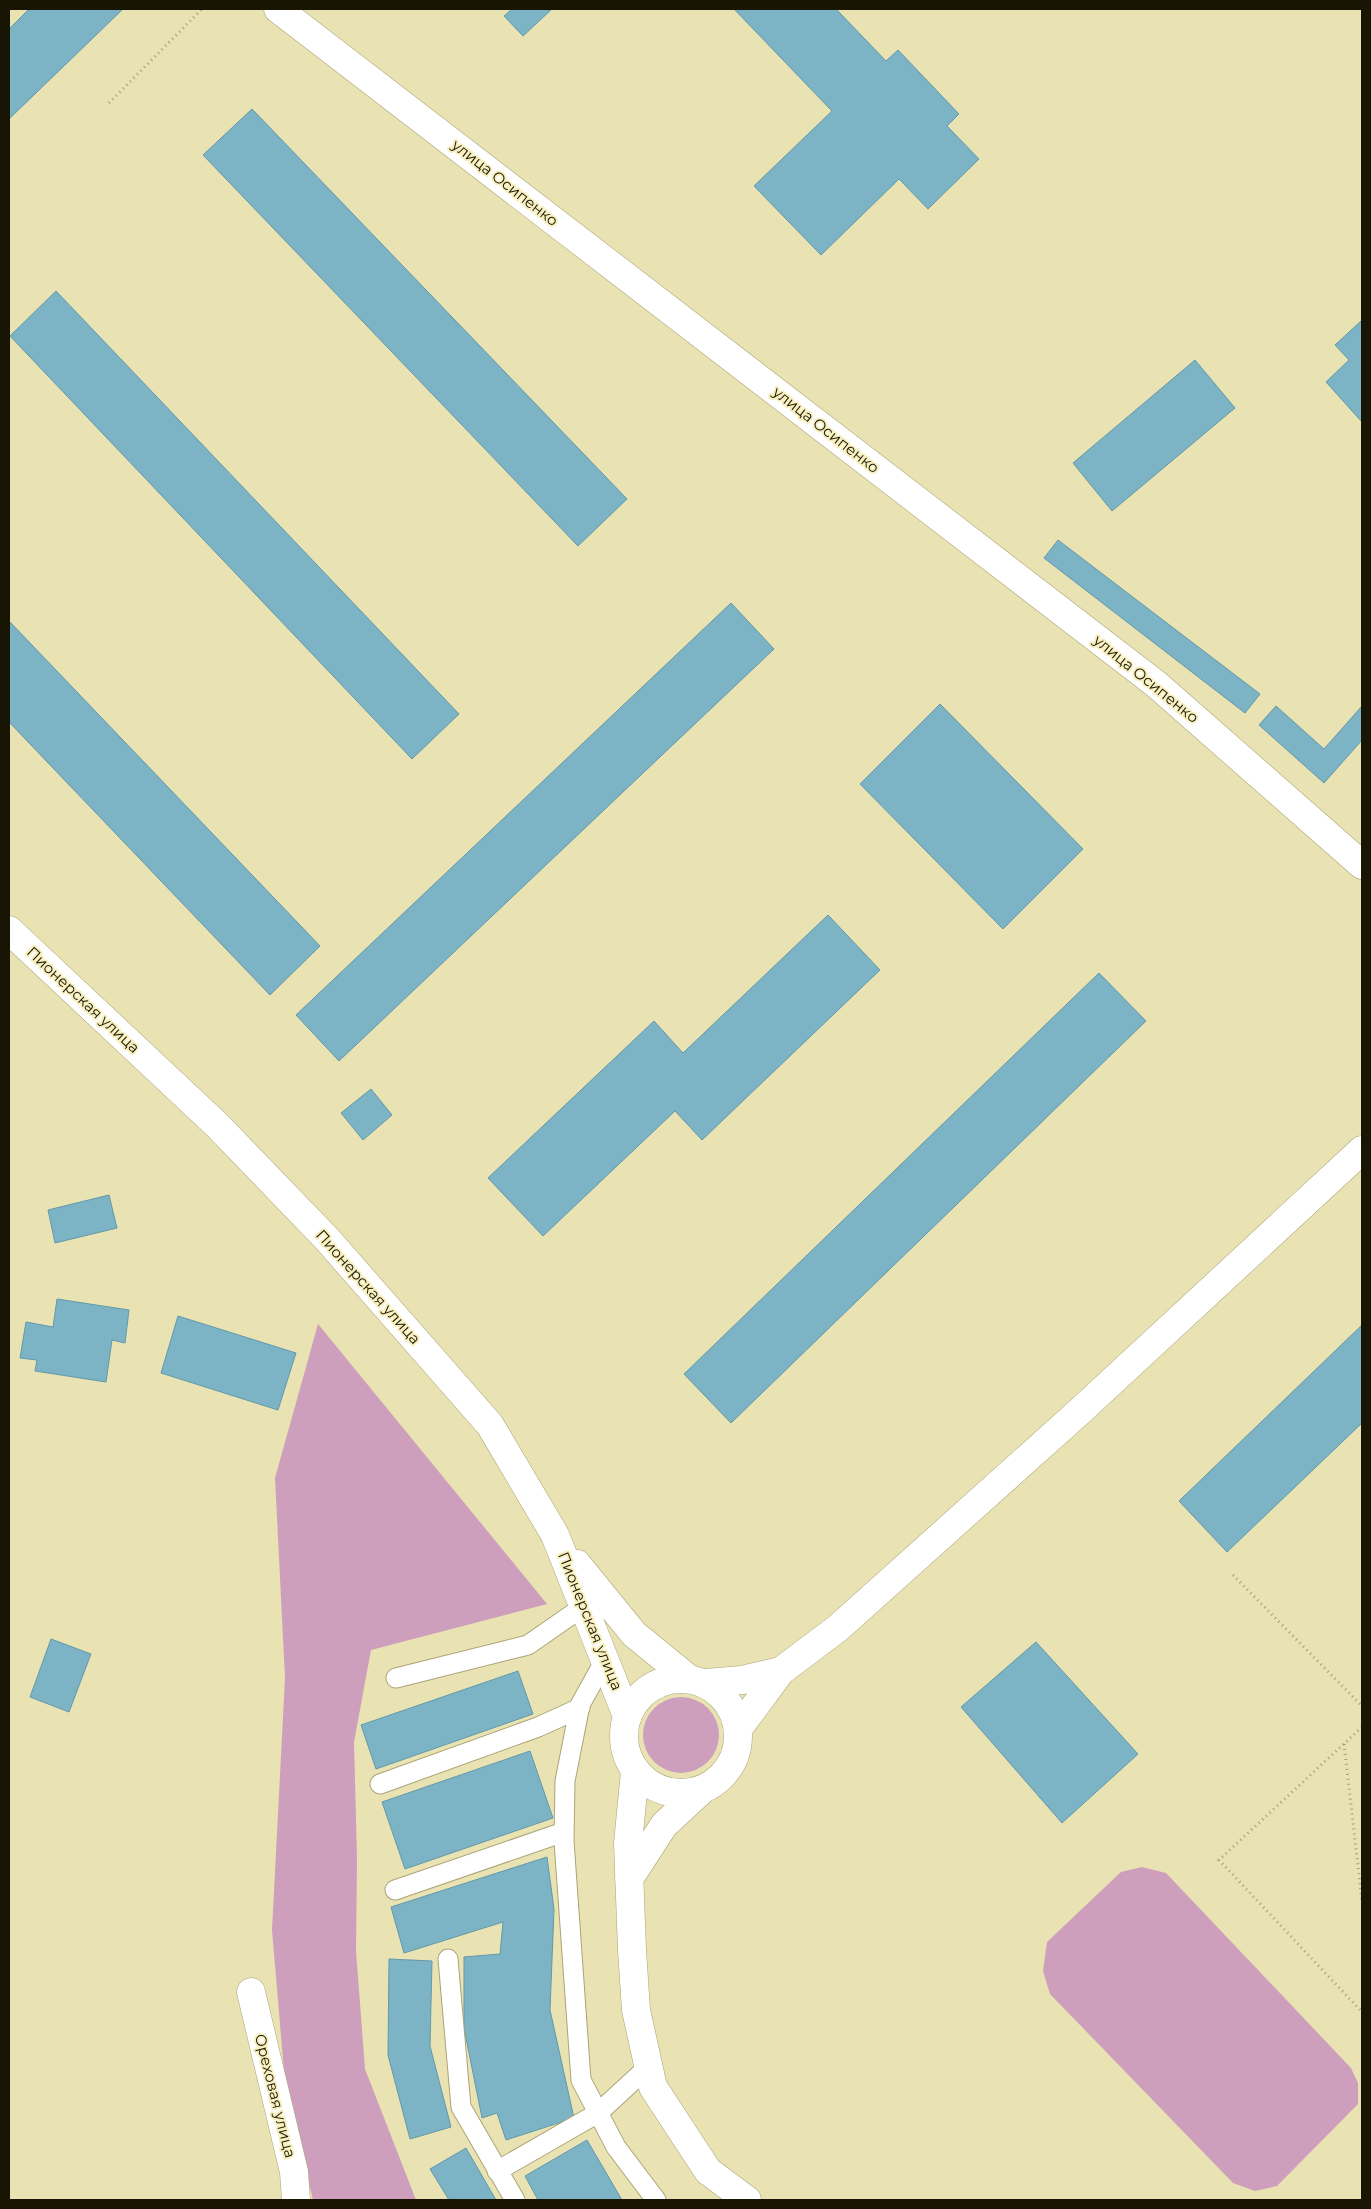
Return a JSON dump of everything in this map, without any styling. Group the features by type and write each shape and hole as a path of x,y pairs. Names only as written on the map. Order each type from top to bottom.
{"street":[{"name":"улица Осипенко","path":"278,9 1148,678 1362,865"},
{"name":"Пионерская улица","path":"9,930 218,1125 327,1239 490,1425 555,1535 627,1716"},
{"path":"738,1729 781,1671 860,1609 1079,1412 1362,1150"},
{"path":"555,1535 595,1589 634,1634 697,1681 722,1694 733,1710 738,1729 737,1748 731,1766 719,1780 703,1789 664,1825 630,1879"},
{"path":"703,1789 684,1794 666,1791 649,1784 635,1771 627,1755 623,1736 627,1716 636,1699 650,1686 668,1679 697,1681 742,1680 781,1671"},
{"path":"635,1771 628,1844 636,2010 653,2087 708,2171 747,2200"},
{"name":"Ореховая улица","path":"250,1992 294,2172 296,2200"}],"lane":[{"path":"396,1678 528,1645 584,1606"},
{"path":"605,1660 580,1708 565,1781 564,1832 580,2080 616,2147 656,2200"},
{"path":"380,1784 538,1726 580,1708"},
{"path":"395,1890 564,1832"},
{"path":"448,1959 461,2107 515,2200"},
{"path":"497,2171 598,2113 648,2067"}],"path":[{"path":"109,104 202,9"},
{"path":"1233,1575 1362,1706"},
{"path":"1362,1727 1219,1860 1362,2012"},
{"path":"1344,1744 1362,1900"}],"shaded area":[{"path":"318,1324 547,1604 371,1650 354,1742 357,1858 356,1951 365,2069 416,2200 313,2200 285,2083 272,1930 285,1678 275,1478"},
{"path":"681,1697 695,1700 708,1708 716,1721 719,1735 716,1749 708,1762 695,1770 681,1773 667,1770 654,1762 646,1749 643,1735 646,1721 654,1708 667,1700"},
{"path":"1142,1867 1166,1873 1351,2068 1358,2083 1358,2104 1277,2186 1255,2191 1233,2183 1050,1994 1043,1971 1047,1942 1121,1872"}],"building":[{"path":"29,9 123,9 9,119 9,29"},
{"path":"512,9 552,9 523,36 504,16"},
{"path":"734,9 836,9 886,61 898,50 959,114 947,126 979,159 928,209 899,179 821,255 754,186 832,111"},
{"path":"252,109 627,499 578,546 203,155"},
{"path":"56,291 459,714 412,759 10,336"},
{"path":"1361,321 1362,422 1326,382 1349,360 1335,345"},
{"path":"1195,360 1235,408 1112,511 1073,463"},
{"path":"1058,540 1260,694 1245,713 1044,558"},
{"path":"731,603 774,649 339,1061 296,1015"},
{"path":"9,621 320,946 270,995 9,722"},
{"path":"940,704 1083,849 1003,929 860,784"},
{"path":"1276,706 1324,749 1362,706 1362,740 1324,783 1259,725"},
{"path":"828,915 880,970 702,1140 675,1111 543,1236 488,1178 654,1021 683,1053"},
{"path":"1099,973 1146,1021 731,1423 684,1374"},
{"path":"371,1089 392,1115 363,1140 341,1113"},
{"path":"109,1195 117,1228 55,1243 48,1210"},
{"path":"57,1299 129,1310 125,1343 112,1340 106,1382 35,1371 37,1360 20,1358 26,1322 53,1327"},
{"path":"178,1316 296,1353 278,1410 161,1373"},
{"path":"1362,1325 1362,1423 1227,1552 1179,1501"},
{"path":"51,1639 91,1654 69,1712 30,1697"},
{"path":"1036,1642 1138,1754 1062,1823 961,1707"},
{"path":"518,1671 533,1714 376,1769 361,1725"},
{"path":"530,1751 553,1818 405,1869 382,1802"},
{"path":"547,1857 554,1909 550,2010 574,2118 506,2140 497,2113 482,2118 464,2028 464,1957 500,1954 503,1922 404,1953 391,1907"},
{"path":"389,1959 432,1961 430,2046 451,2127 410,2139 388,2055"},
{"path":"587,2140 622,2200 538,2200 525,2176"},
{"path":"466,2148 496,2200 449,2200 430,2169"}]}
